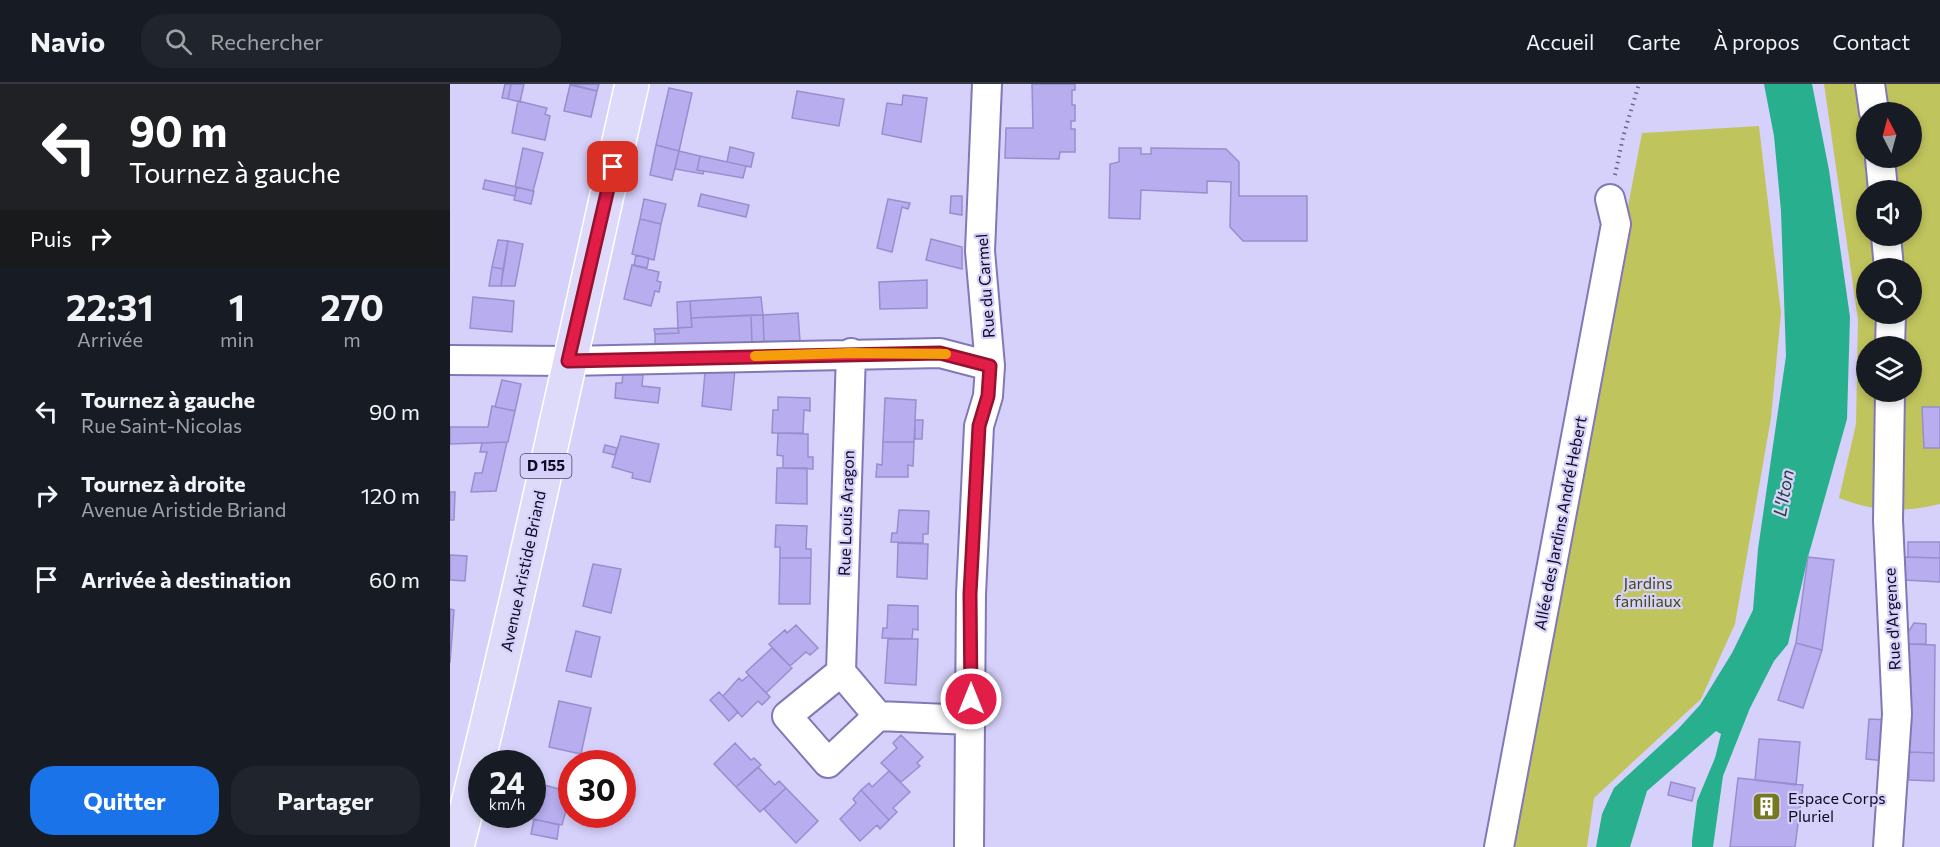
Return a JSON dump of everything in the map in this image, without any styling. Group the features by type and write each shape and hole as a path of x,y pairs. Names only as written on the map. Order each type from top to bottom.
{"main road":[{"name":"Avenue Aristide Briand","path":"457,847 501,672 568,361 632,84"}],"street":[{"name":"Rue du Carmel","path":"969,847 970,594 978,438 988,396 990,366 980,251 987,84"},
{"path":"1870,84 1873,102"},
{"name":"Allée des Jardins André Hebert","path":"1499,847 1616,224 1610,199"},
{"path":"450,360 568,361 851,353 940,353 990,366"},
{"name":"Rue Louis Aragon","path":"841,672 851,353"},
{"name":"Rue d'Argence","path":"1888,847 1897,714 1888,520 1890,402"},
{"path":"878,716 841,672 787,716 828,763 878,716 971,720"}],"path":[{"path":"1610,199 1623,137 1639,84"}],"green space":[{"path":"1824,84 1940,84 1940,504 1914,509 1889,510 1852,503 1839,498 1856,424 1856,402 1922,402 1922,336 1858,336 1858,324 1922,324 1922,258 1856,258 1856,306"},
{"name":"Jardins familiaux","path":"1759,126 1781,313 1771,418 1735,624 1701,699 1594,798 1587,847 1506,847 1642,133"}],"water":[{"name":"L'Iton","path":"1764,84 1812,84 1829,170 1850,317 1847,419 1808,557 1788,644 1774,661 1750,708 1723,776 1713,847 1692,847 1692,841 1697,801 1715,758 1721,734 1716,731 1647,791 1630,847 1596,847 1602,814 1614,788 1678,729 1700,705 1732,653 1753,610 1758,549 1786,356 1781,211 1774,136"}],"building":[{"path":"505,84 511,84 508,99 502,98"},
{"path":"511,84 524,84 520,102 508,99"},
{"path":"570,84 599,84 597,91"},
{"path":"1032,84 1075,84 1075,90 1072,90 1072,105 1075,105 1075,121 1071,121 1071,129 1075,129 1075,152 1060,152 1059,159 1005,158 1006,128 1033,128"},
{"path":"570,85 597,91 591,117 564,111"},
{"path":"669,88 692,93 679,151 656,145"},
{"path":"797,91 844,99 839,126 792,118"},
{"path":"903,95 927,98 921,142 882,134 887,103 902,105"},
{"path":"518,101 547,108 545,114 550,116 545,140 512,133"},
{"path":"656,145 679,151 672,180 650,175"},
{"path":"730,147 754,153 751,167 727,162"},
{"path":"523,148 543,153 533,191 515,187"},
{"path":"1119,148 1141,148 1141,154 1151,154 1151,148 1226,149 1239,162 1239,196 1307,196 1307,241 1243,241 1230,227 1231,182 1207,181 1207,193 1141,190 1140,219 1109,218 1110,164 1119,162"},
{"path":"679,151 700,156 697,170 704,171 703,174 675,169"},
{"path":"700,156 746,166 743,178 697,170"},
{"path":"485,180 517,187 515,196 483,189"},
{"path":"517,187 534,191 531,204 514,200"},
{"path":"701,194 749,205 746,217 698,206"},
{"path":"951,196 962,196 962,215 950,213"},
{"path":"644,199 666,204 661,224 640,219"},
{"path":"888,199 910,203 908,209 902,207 892,252 877,248"},
{"path":"640,219 661,224 654,260 632,254"},
{"path":"931,239 962,247 962,269 926,260"},
{"path":"498,240 508,241 503,269 492,267"},
{"path":"508,241 523,244 515,286 501,286"},
{"path":"636,255 649,258 647,268 634,265"},
{"path":"632,265 659,272 657,281 661,282 659,292 655,291 651,306 624,299"},
{"path":"492,267 503,269 501,286 489,286"},
{"path":"927,280 927,308 880,309 879,282"},
{"path":"473,297 514,301 512,332 470,328"},
{"path":"761,297 763,315 691,318 690,301"},
{"path":"690,301 692,327 678,328 677,302"},
{"path":"798,313 800,341 764,342 763,315"},
{"path":"751,315 763,315 764,342 752,343"},
{"path":"751,315 752,343 655,346 655,334 679,333 678,328 692,327 691,318"},
{"path":"678,328 679,333 655,334 654,329"},
{"path":"736,359 731,410 702,406 706,361"},
{"path":"623,373 643,375 642,386 660,388 658,403 615,398 616,383 622,383"},
{"path":"502,380 521,384 515,411 495,407"},
{"path":"778,397 810,398 810,411 804,410 803,433 772,433 773,410 778,410"},
{"path":"885,398 916,400 914,442 883,442"},
{"path":"492,406 515,411 508,442 450,444 450,427 488,427"},
{"path":"1922,407 1940,407 1940,448 1924,448"},
{"path":"915,420 923,420 922,439 915,439"},
{"path":"778,433 808,434 808,457 813,457 813,469 783,468 783,456 777,455"},
{"path":"621,436 659,444 650,482 632,478 633,473 612,467"},
{"path":"507,442 496,491 471,492 475,473 482,473 487,452 480,452 482,443"},
{"path":"883,442 914,442 913,466 908,465 908,477 876,477 877,464 882,465"},
{"path":"605,445 617,448 615,455 603,452"},
{"path":"777,468 807,468 807,504 776,503"},
{"path":"450,492 455,492 454,520 450,520"},
{"path":"899,510 929,511 928,534 923,534 923,543 891,542 892,533 897,533"},
{"path":"776,525 807,526 806,549 811,549 811,558 780,558 780,547 775,547"},
{"path":"1908,542 1940,542 1940,558 1908,557"},
{"path":"898,543 928,544 927,579 897,577"},
{"path":"450,555 467,556 465,581 450,580"},
{"path":"1808,557 1834,560 1822,650 1796,643"},
{"path":"1903,557 1940,558 1940,582 1904,580"},
{"path":"780,558 811,558 810,604 779,604"},
{"path":"593,564 621,569 611,613 583,606"},
{"path":"888,605 918,606 918,630 913,629 912,639 882,638 883,628 887,628"},
{"path":"450,609 454,610 450,663"},
{"path":"1914,623 1926,624 1926,644 1909,644 1907,634"},
{"path":"796,625 818,648 810,655 806,652 790,666 769,644 785,630 787,633"},
{"path":"576,631 600,637 591,677 566,671"},
{"path":"888,639 918,639 916,685 885,683"},
{"path":"1796,643 1822,650 1803,708 1778,700"},
{"path":"1909,644 1935,645 1934,753 1909,752"},
{"path":"772,648 792,668 766,693 746,672"},
{"path":"749,675 770,697 762,705 758,701 742,717 723,696 739,678 742,681"},
{"path":"719,692 738,712 729,721 710,700"},
{"path":"559,701 591,708 582,750 549,747"},
{"path":"1869,719 1890,720 1886,761 1866,759"},
{"path":"901,735 923,757 917,763 920,766 901,782 881,763 897,748 893,743"},
{"path":"1759,739 1800,742 1796,785 1755,780"},
{"path":"735,743 751,760 754,758 761,765 736,787 714,764"},
{"path":"1909,752 1934,753 1934,781 1909,780"},
{"path":"758,767 775,785 779,781 786,788 760,812 736,787"},
{"path":"889,771 910,792 893,808 897,812 889,820 861,790 869,783 872,787"},
{"name":"Espace Corps Pluriel","path":"1738,778 1803,785 1795,847 1730,847"},
{"path":"1671,782 1695,788 1692,801 1668,795"},
{"path":"546,786 558,789 558,824 546,822"},
{"path":"786,788 818,821 796,843 764,809"},
{"path":"861,790 889,820 880,829 877,825 860,841 840,819 856,803 853,799"},
{"path":"546,822 558,825 557,839 531,834 532,828 546,828"}],"slow traffic":[{"path":"755,356 851,353 946,354"}],"place":[{"name":"Espace Corps Pluriel","path":"1767,807"}],"route":[{"path":"613,167 568,361 851,353 940,353 990,366 988,396 979,426 970,594 971,699"}]}
